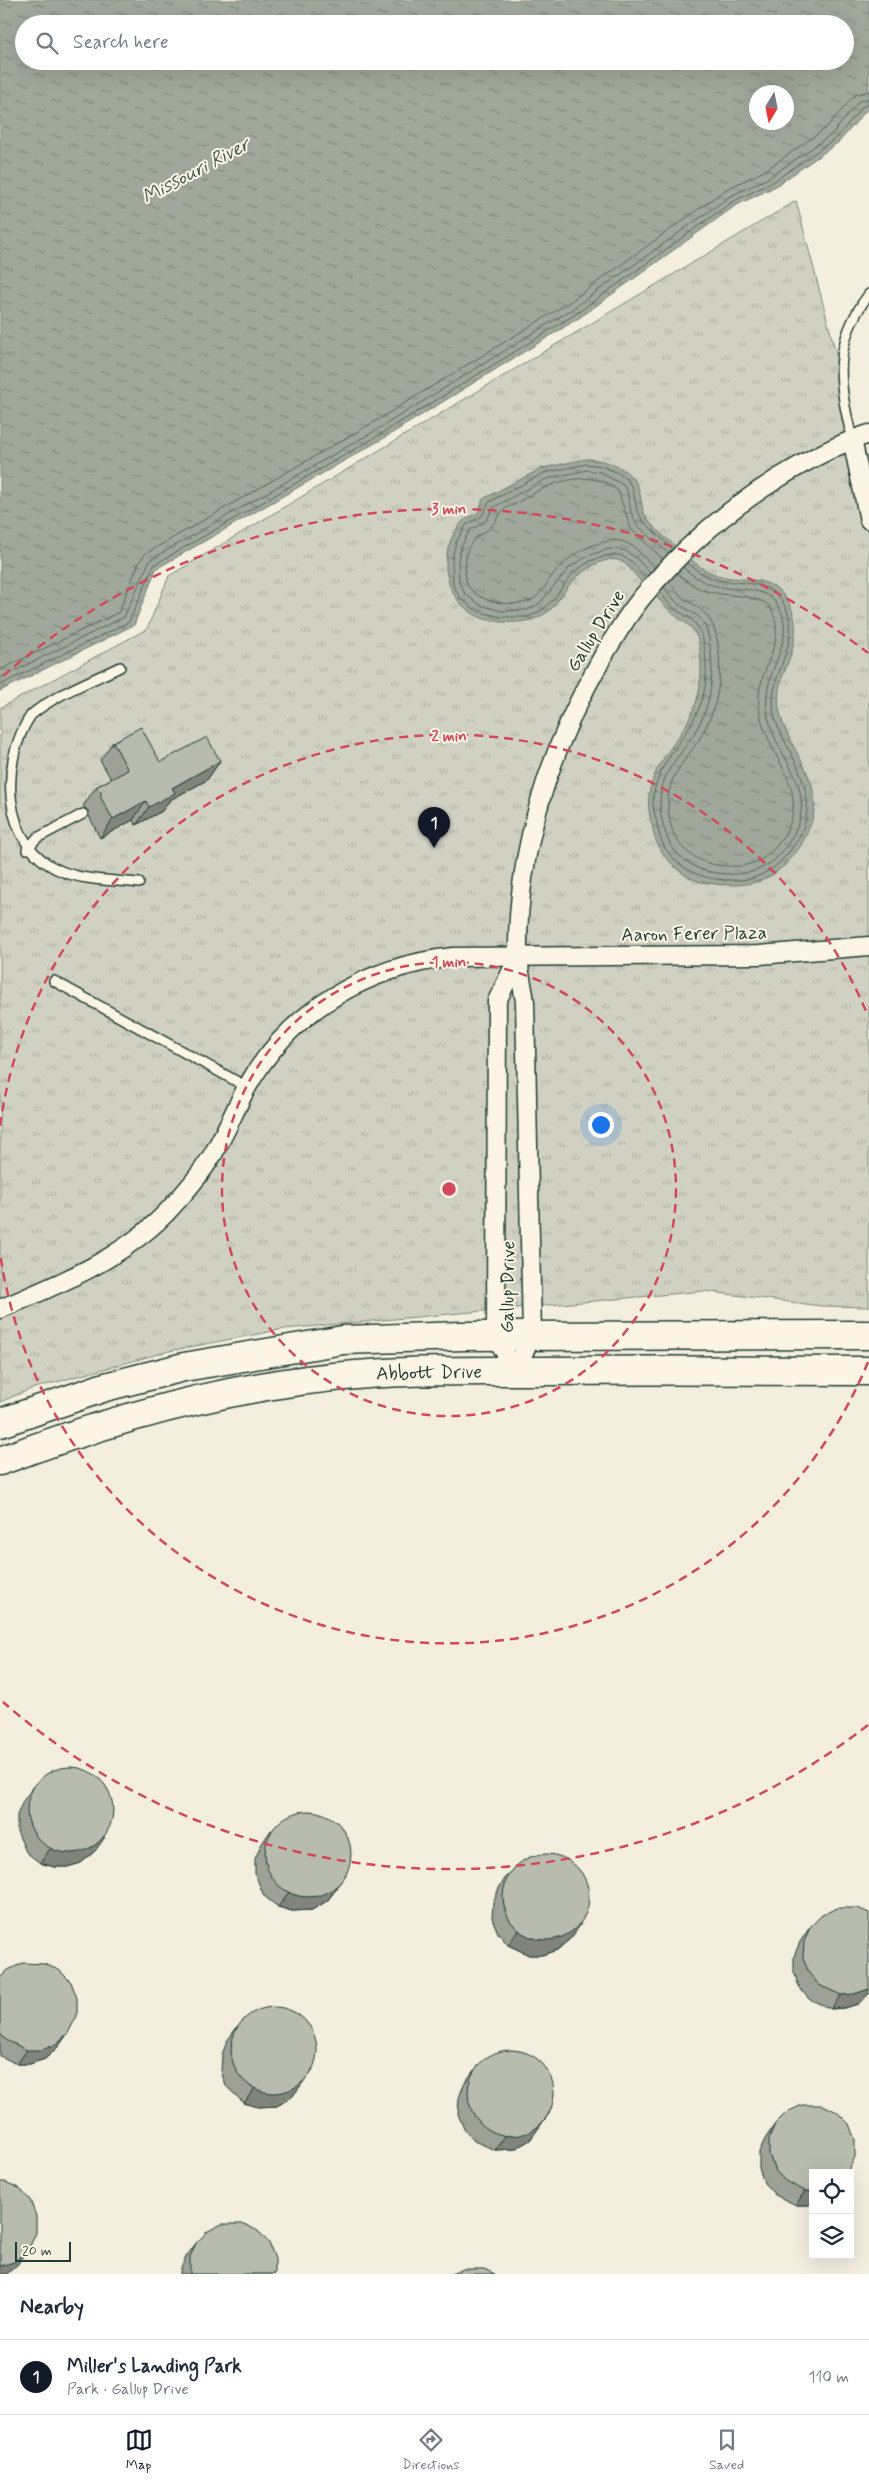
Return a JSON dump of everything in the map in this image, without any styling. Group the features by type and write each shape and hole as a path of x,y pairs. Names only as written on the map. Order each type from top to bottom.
{"highway":[{"name":"Abbott Drive","path":"0,1423 105,1387 184,1367 343,1340 496,1336 869,1335"},
{"name":"Abbott Drive","path":"0,1460 116,1420 185,1403 268,1386 354,1375 515,1371 869,1371"}],"street":[{"path":"861,437 869,520"},
{"name":"Gallup Drive","path":"515,1371 532,1336 525,1002 518,958 521,905 526,866 535,818 549,769 568,723 616,634 643,596 690,545 760,489 797,466 861,437"},
{"name":"Aaron Ferer Plaza","path":"0,1309 103,1262 147,1230 191,1184 212,1155 247,1087 261,1066 301,1022 326,1001 355,984 390,969 424,960 453,957 759,955 869,946"},
{"name":"Gallup Drive","path":"515,1371 496,1336 497,1001 518,958"}],"lane":[{"path":"861,437 840,374 842,352 847,334 860,306 869,294"},
{"path":"1,781 4,762 10,744 18,730 31,716 54,700 120,666"},
{"path":"1,800 7,819 27,849 45,863 62,872 83,877 139,882"},
{"path":"27,849 37,838 83,814"},
{"path":"54,981 247,1087"}],"green space":[{"path":"796,201 869,479 869,1307 821,1306 704,1291 284,1329 169,1351 31,1389 0,1402 0,708 147,629 169,576"}],"water":[{"name":"Missouri River","path":"0,0 869,0 869,107 839,142 776,186 735,206 579,318 384,438 156,569 134,625 0,691"},
{"path":"586,459 608,462 628,473 637,485 644,513 649,522 700,567 721,576 769,584 778,589 791,607 794,617 795,637 778,697 787,733 811,782 815,799 813,817 803,842 793,857 780,870 764,879 737,885 695,880 672,865 656,842 650,817 649,800 651,785 656,771 682,732 696,703 700,681 700,651 697,637 691,628 669,610 628,567 617,560 596,564 571,583 549,611 536,618 518,622 501,622 483,618 468,611 457,599 450,586 446,570 447,554 452,538 463,521 478,513 483,499 542,468"}],"building":[{"path":"141,727 160,762 207,737 220,761 172,788 175,793 149,807 146,801 113,819 101,798 101,792 96,787 128,770 113,742"},
{"path":"62,1767 78,1767 87,1770 101,1779 110,1793 113,1810 110,1827 101,1841 87,1850 78,1853 62,1853 46,1846 34,1834 27,1818 27,1802 34,1786 46,1774"},
{"path":"308,1811 325,1814 339,1823 348,1837 351,1854 348,1871 339,1885 325,1894 308,1897 291,1894 277,1885 268,1871 265,1854 268,1837 277,1823 291,1814"},
{"path":"538,1854 554,1854 563,1857 577,1866 586,1880 589,1897 586,1914 577,1928 563,1937 554,1940 538,1940 522,1933 510,1921 503,1905 503,1889 510,1873 522,1861"},
{"path":"837,1908 858,1908 869,1913 869,1989 854,1994 841,1995 819,1985 809,1973 803,1958 804,1942 810,1927 822,1915"},
{"path":"23,1963 44,1964 59,1970 71,1982 77,1998 77,2016 68,2033 55,2045 40,2050 27,2050 6,2040 0,2034 0,1978 8,1970"},
{"path":"274,2007 290,2011 304,2020 313,2034 317,2050 313,2066 304,2080 290,2089 274,2093 258,2089 244,2080 235,2066 231,2050 235,2034 244,2020 258,2011"},
{"path":"511,2050 527,2053 535,2057 547,2069 551,2077 554,2093 551,2109 547,2117 535,2129 527,2133 511,2136 495,2133 487,2129 475,2117 471,2109 468,2093 471,2077 475,2069 487,2057 495,2053"},
{"path":"802,2105 823,2105 837,2112 849,2124 855,2140 855,2157 849,2169 809,2169 809,2191 805,2191 785,2181 774,2169 769,2154 769,2138 775,2124 787,2112"},
{"path":"0,2182 5,2182 19,2188 30,2200 36,2216 36,2233 28,2250 14,2262 0,2266"},
{"path":"222,2224 244,2224 258,2231 269,2243 275,2259 275,2274 190,2274 190,2257 196,2243 208,2231"},
{"path":"463,2269 484,2269 495,2274 451,2274"}],"place":[{"name":"Miller's Landing Park","path":"434,848"}]}
